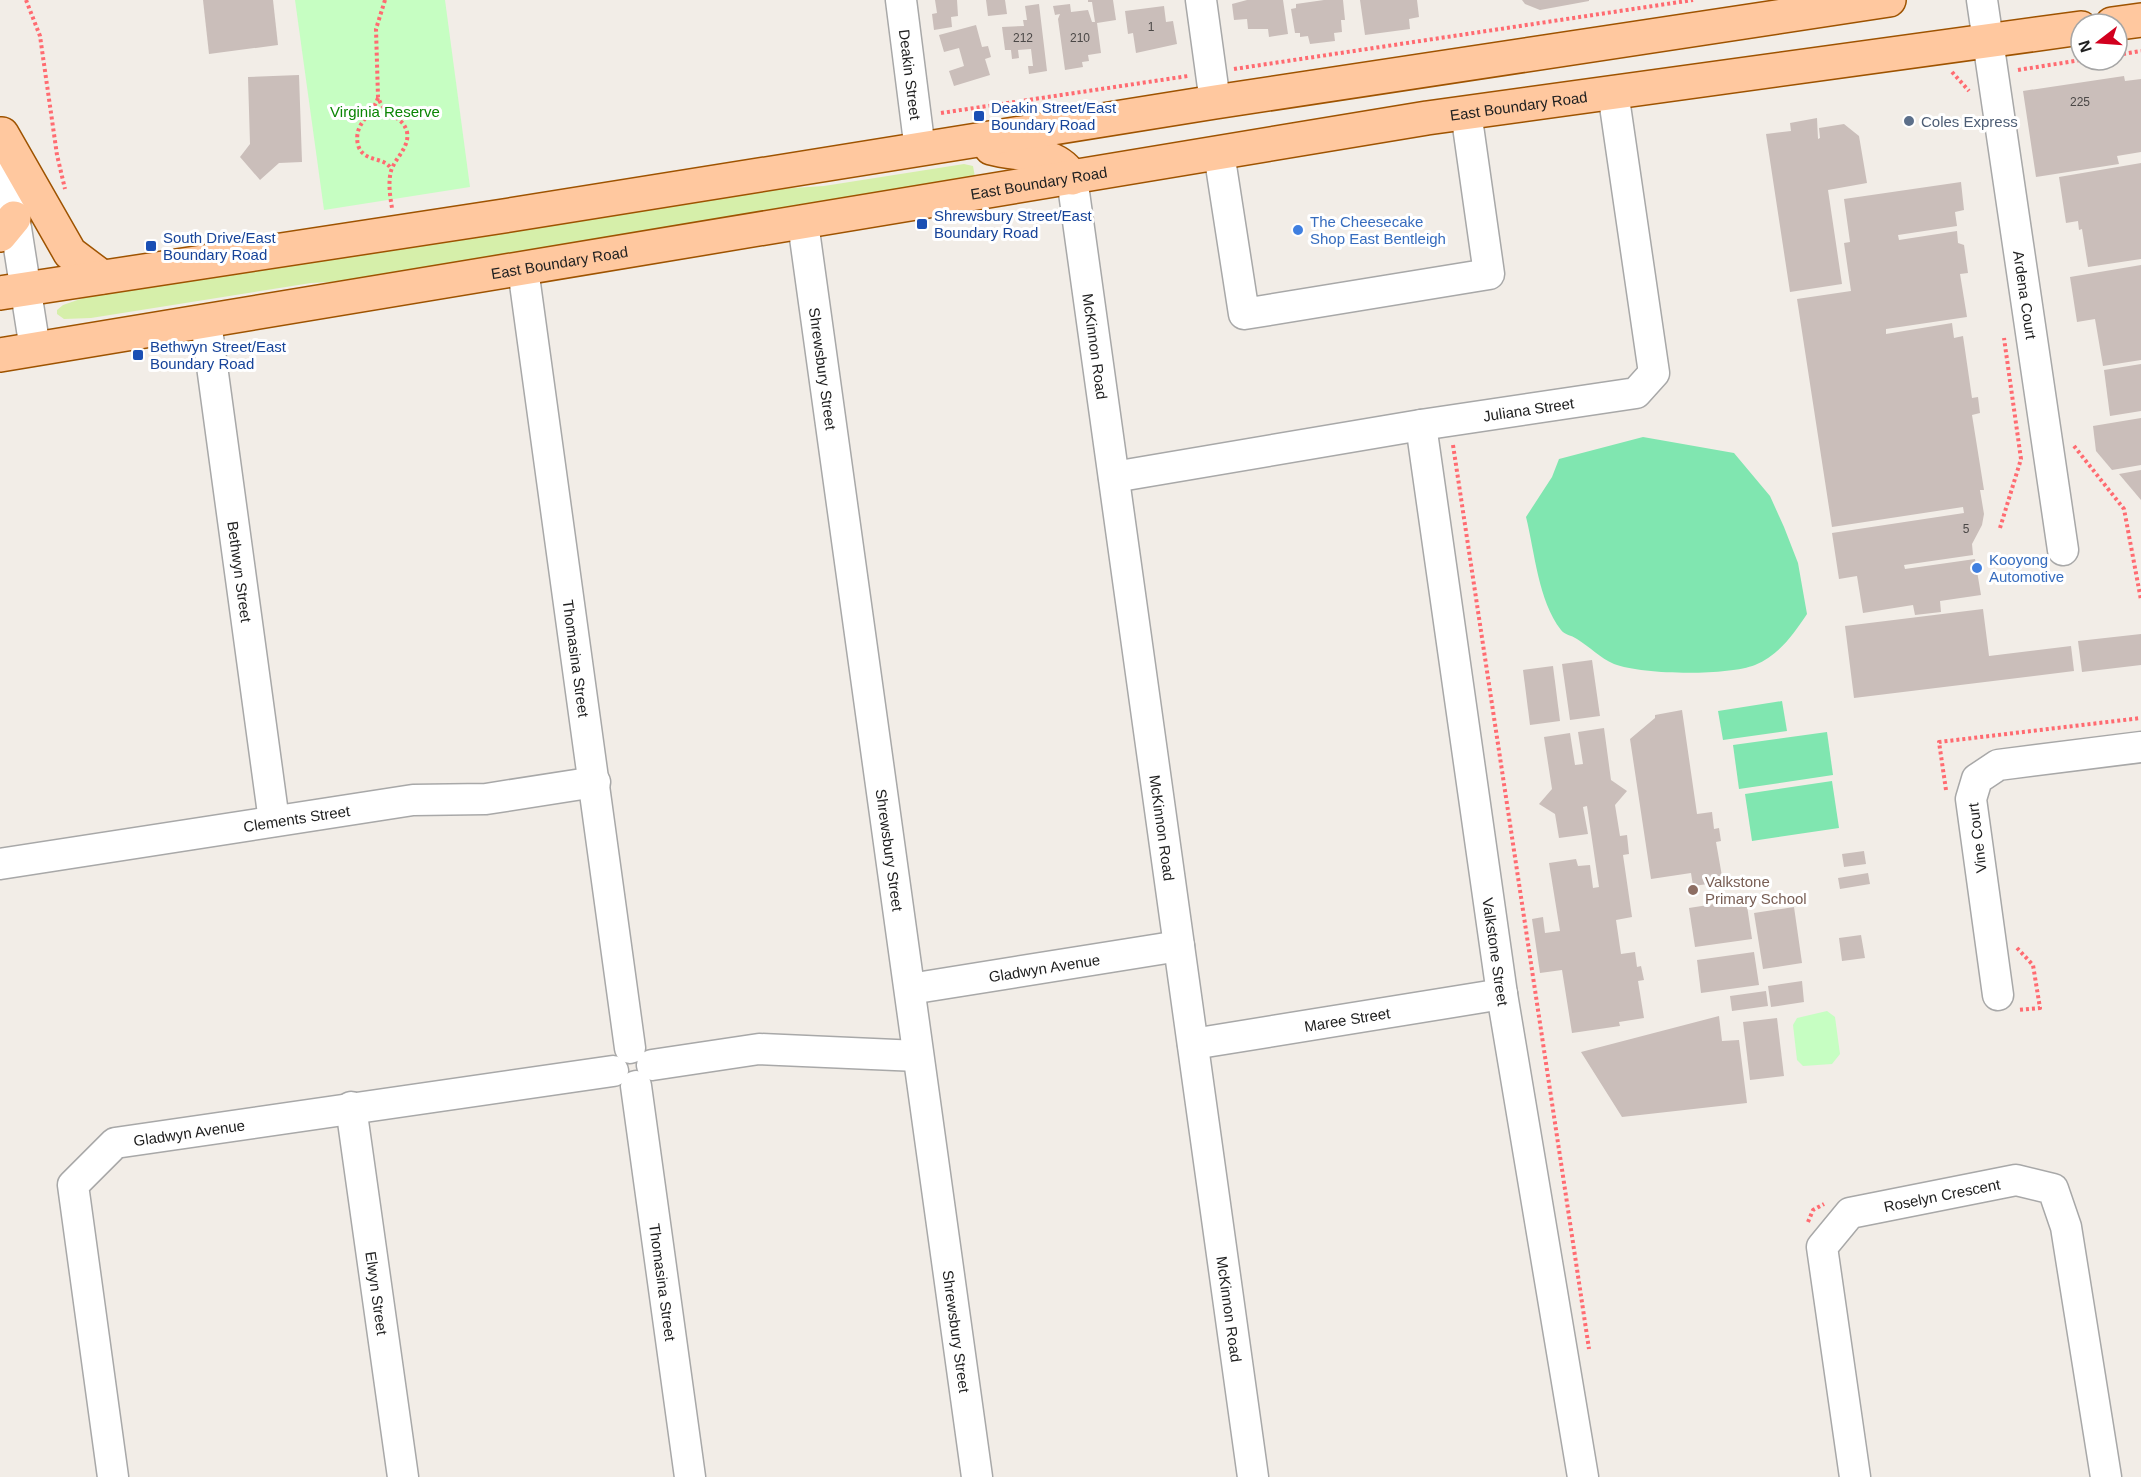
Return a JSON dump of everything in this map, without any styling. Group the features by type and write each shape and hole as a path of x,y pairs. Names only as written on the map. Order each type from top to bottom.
{"main road":[{"path":"12,291 969,142 1213,87 1889,0"},
{"name":"East Boundary Road","path":"0,355 1466,112 2069,30"},
{"path":"1,128 70,253 102,277"},
{"path":"969,142 999,150 1045,157 1061,164 1072,178"},
{"path":"969,142 983,171 987,192"}],"street":[{"name":"Deakin Street","path":"901,0 920,150"},
{"path":"1201,0 1213,87"},
{"name":"Ardena Court","path":"1982,0 2063,550"},
{"name":"Juliana Street","path":"1114,477 1421,425 1636,393 1654,373 1613,92"},
{"path":"1219,153 1244,314 1478,276 1489,274 1466,112"},
{"path":"1,128 12,291 35,350"},
{"name":"McKinnon Road","path":"1072,178 1253,1477"},
{"name":"Shrewsbury Street","path":"803,223 976,1477"},
{"name":"Thomasina Street","path":"524,269 690,1477"},
{"name":"Bethwyn Street","path":"206,322 274,821"},
{"name":"Valkstone Street","path":"1421,425 1502,994 1583,1477"},
{"name":"Vine Court","path":"2003,1003 1971,799 1977,779 1998,765 2141,747"},
{"name":"Clements Street","path":"0,864 413,800 486,799 595,782"},
{"name":"Gladwyn Avenue","path":"910,989 1179,946"},
{"name":"Maree Street","path":"1193,1044 1502,994"},
{"name":"Gladwyn Avenue","path":"113,1477 73,1185 115,1143 759,1048 918,1056"},
{"name":"Elwyn Street","path":"351,1107 403,1477"},
{"name":"Roselyn Crescent","path":"1856,1477 1822,1247 1850,1213 2016,1180 2053,1189 2066,1227 2106,1477"}],"path":[{"path":"26,0 40,36 57,155 68,198"},
{"path":"385,0 376,29 378,97 382,108 401,122 407,132 405,144 392,169 390,190 396,233"},
{"path":"936,114 1213,87 1694,0"},
{"path":"2019,81 2018,69 2069,62"},
{"path":"1942,72 1951,71 1969,90 1970,100"},
{"path":"378,97 375,106 359,124 358,146 367,156 387,163 392,169"},
{"path":"2000,528 2021,459 2003,331"},
{"path":"2073,435 2074,446 2124,509 2141,600"},
{"path":"1453,441 1591,1360"},
{"path":"1948,801 1939,742 2141,718"},
{"path":"2003,1003 2040,1008 2033,965 2010,940"},
{"path":"1807,1227 1813,1210 1830,1201"}],"green space":[{"name":"Virginia Reserve","path":"295,0 445,0 470,187 324,210"},
{"path":"964,164 973,166 975,177 385,279 311,283 91,318 64,319 57,314 57,310 63,305 95,294 744,191 824,186"},
{"path":"1643,437 1734,453 1770,496 1798,563 1807,614 1785,644 1764,661 1742,669 1706,672 1664,672 1627,668 1609,662 1577,639 1564,633 1553,618 1542,591 1526,517 1552,477 1559,459"},
{"path":"1782,701 1787,731 1723,740 1718,711"},
{"path":"1827,732 1833,775 1739,789 1733,745"},
{"path":"1832,781 1839,828 1752,841 1745,794"},
{"path":"1827,1011 1835,1017 1840,1054 1832,1064 1803,1066 1797,1060 1793,1025 1797,1018"}],"building":[{"path":"203,0 273,0 278,45 209,54"},
{"path":"935,0 957,0 958,16 951,17 952,27 934,30 932,14 937,13"},
{"path":"986,0 1005,0 1007,14 988,16"},
{"path":"1088,0 1113,0 1116,20 1097,23 1101,53 1088,55 1089,61 1082,62 1083,67 1065,70 1058,19 1060,14 1055,15 1053,6 1070,4 1071,12 1088,10 1092,22 1095,22 1092,2"},
{"path":"1247,0 1283,0 1288,34 1269,37 1268,29 1248,29 1247,19 1234,20 1232,4"},
{"path":"1343,0 1345,20 1341,20 1342,32 1334,33 1335,41 1310,44 1308,36 1300,37 1300,33 1295,33 1291,9 1296,8 1296,4"},
{"path":"1360,0 1417,0 1419,17 1409,19 1410,29 1365,35"},
{"path":"1522,0 1589,1 1540,10 1525,4"},
{"path":"1039,4 1047,71 1029,74 1028,66 1033,66 1031,49 1018,50 1019,58 1012,59 1011,50 1005,50 1002,27 1024,26 1023,20 1027,20 1025,6"},
{"path":"1164,6 1166,22 1173,21 1177,44 1136,53 1133,33 1128,34 1125,11"},
{"path":"976,25 982,47 988,46 991,57 985,59 990,75 954,86 949,71 964,66 959,48 944,52 939,35"},
{"path":"299,75 302,162 279,163 260,180 240,157 250,144 248,77"},
{"path":"2124,76 2125,81 2141,79 2141,152 2117,156 2119,164 2036,177 2023,91"},
{"path":"1817,118 1818,139 1820,138 1819,128 1844,124 1859,136 1867,183 1828,190 1842,284 1790,292 1766,134 1791,131 1790,123"},
{"path":"2141,163 2141,259 2088,267 2082,229 2079,230 2078,221 2066,223 2059,177"},
{"path":"1961,182 1964,210 1955,212 1957,226 1898,235 1899,240 1957,231 1958,243 1964,245 1968,273 1960,274 1967,317 1886,329 1886,334 1952,323 1954,338 1963,336 1972,398 1978,397 1980,413 1972,415 1984,490 1980,490 1984,514 1982,525 1972,544 1973,555 1904,565 1905,569 1975,559 1981,595 1940,601 1941,612 1915,615 1913,605 1863,613 1857,576 1839,579 1832,533 1964,513 1963,507 1832,527 1797,299 1851,291 1844,243 1850,242 1844,199"},
{"path":"2141,265 2141,360 2103,366 2095,319 2077,322 2070,277"},
{"path":"2141,364 2141,411 2110,416 2104,370"},
{"path":"2141,418 2141,465 2112,470 2096,451 2093,426"},
{"path":"2141,470 2141,500 2119,474"},
{"path":"1983,609 1989,656 2071,646 2074,671 1854,698 1845,626"},
{"path":"2141,634 2141,665 2082,672 2078,641"},
{"path":"1592,660 1600,716 1570,720 1562,664"},
{"path":"1553,666 1560,721 1530,725 1523,670"},
{"path":"1682,710 1697,814 1712,812 1714,829 1719,828 1721,841 1716,842 1723,882 1693,886 1691,873 1651,879 1630,739 1655,718 1655,715"},
{"path":"1604,728 1611,780 1627,791 1615,805 1620,836 1627,835 1629,854 1623,855 1632,917 1616,920 1621,954 1635,952 1637,967 1641,966 1644,980 1638,981 1644,1018 1619,1022 1620,1026 1572,1033 1562,970 1540,973 1532,919 1543,917 1545,933 1560,931 1549,863 1576,859 1578,866 1590,865 1593,888 1599,887 1587,806 1583,807 1588,834 1559,838 1555,814 1539,804 1552,789 1544,737 1570,733 1575,765 1583,764 1578,732"},
{"path":"1864,851 1866,864 1844,867 1842,854"},
{"path":"1868,873 1870,884 1840,889 1838,878"},
{"path":"1746,899 1752,939 1695,947 1689,908"},
{"path":"1794,907 1802,963 1763,969 1754,913"},
{"path":"1861,935 1865,958 1842,961 1839,938"},
{"path":"1754,952 1759,985 1701,993 1697,960"},
{"path":"1802,981 1804,1002 1771,1007 1768,986"},
{"path":"1766,991 1768,1006 1732,1011 1730,996"},
{"path":"1719,1016 1722,1041 1739,1040 1747,1103 1622,1117 1581,1052"},
{"path":"1777,1018 1784,1076 1750,1080 1743,1022"}],"place":[{"name":"Deakin Street/East Boundary Road","path":"979,116"},
{"name":"Coles Express","path":"1909,121"},
{"name":"Shrewsbury Street/East Boundary Road","path":"922,224"},
{"name":"The Cheesecake Shop East Bentleigh","path":"1298,230"},
{"name":"South Drive/East Boundary Road","path":"151,246"},
{"name":"Bethwyn Street/East Boundary Road","path":"138,355"},
{"name":"Kooyong Automotive","path":"1977,568"},
{"name":"Valkstone Primary School","path":"1693,890"}]}
